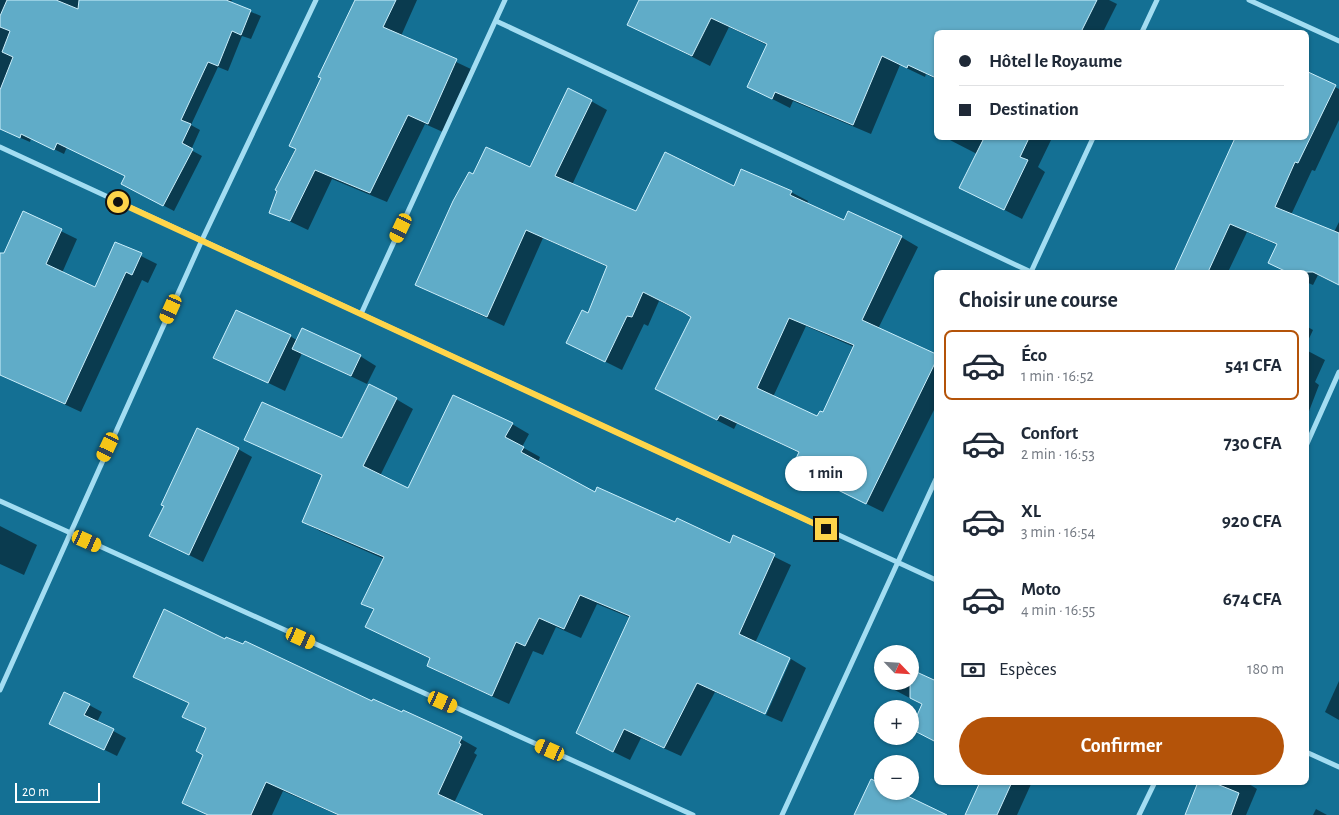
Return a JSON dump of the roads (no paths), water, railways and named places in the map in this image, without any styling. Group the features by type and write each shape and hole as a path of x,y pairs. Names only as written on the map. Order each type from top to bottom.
{"street":[{"path":"0,690 202,240 316,0"},
{"path":"361,314 505,0"},
{"path":"1143,30 1157,0"},
{"path":"1249,0 1339,41"},
{"path":"496,22 1027,270"},
{"path":"1032,270 1092,140"},
{"path":"0,147 934,579"},
{"path":"1309,439 1339,372"},
{"path":"782,815 934,483"},
{"path":"0,501 692,815"},
{"path":"1309,753 1339,767"},
{"path":"1139,815 1154,785"}]}
